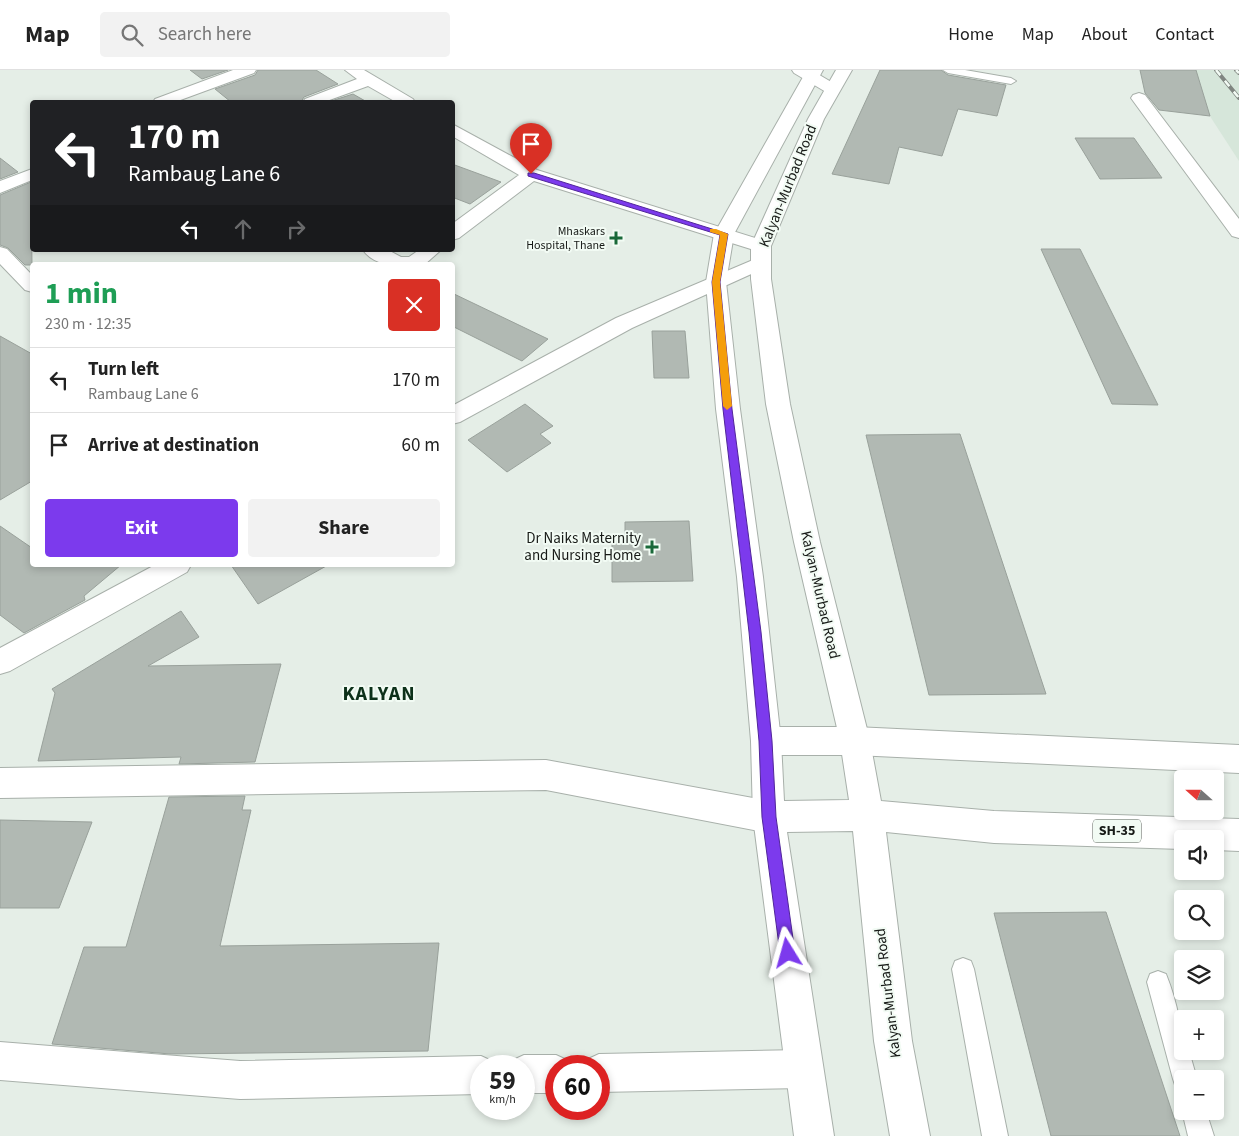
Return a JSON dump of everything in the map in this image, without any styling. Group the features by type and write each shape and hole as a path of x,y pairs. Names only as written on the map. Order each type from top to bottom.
{"street":[{"path":"166,100 248,70"},
{"path":"353,70 404,100"},
{"name":"Kalyan-Murbad Road","path":"821,75 804,115 760,254 778,404 807,542 855,741 868,815 893,1041 910,1136"},
{"path":"316,100 369,80"},
{"path":"1139,98 1239,232"},
{"name":"Kalyan-Murbad Road","path":"804,115 724,234 716,282 728,409 750,577 766,741 769,817 803,1069 814,1136"},
{"path":"455,131 531,174 724,234 760,254 716,282 624,323 455,414"},
{"path":"455,232 531,174"},
{"path":"0,188 30,175"},
{"path":"377,252 395,262"},
{"path":"415,262 428,252"},
{"path":"0,253 30,284"},
{"path":"0,662 174,567"},
{"path":"766,741 855,741 1239,759"},
{"path":"0,783 546,775 769,817"},
{"name":"SH-35","path":"769,817 868,815 994,827 1239,835"},
{"path":"0,1060 240,1080 470,1075"},
{"path":"610,1073 803,1069"}],"lane":[{"path":"948,70 1011,81"},
{"path":"963,969 995,1136"},
{"path":"1158,982 1182,1070"},
{"path":"1197,1120 1201,1136"}],"shaded area":[{"path":"1180,70 1239,70 1239,161"}],"building":[{"path":"190,70 228,70 202,79"},
{"path":"258,70 316,70 338,84 304,97 302,100 229,100 215,89 255,75"},
{"path":"880,70 941,70 948,75 1006,85 997,116 958,109 942,156 899,147 889,184 832,174"},
{"path":"1140,70 1196,70 1210,116 1159,110 1145,93"},
{"path":"353,94 364,100 334,100"},
{"path":"1075,138 1134,138 1162,178 1100,179"},
{"path":"0,158 18,172 0,179"},
{"path":"455,165 501,182 470,204 455,198"},
{"path":"30,182 30,252 32,252 32,262 30,262 30,265 25,265 8,248 0,245 0,195"},
{"path":"1041,249 1080,249 1158,405 1112,404"},
{"path":"455,294 548,339 522,361 455,328"},
{"path":"652,331 685,331 689,378 654,378"},
{"path":"0,336 30,353 30,482 0,500"},
{"path":"525,404 553,426 540,434 551,443 507,472 468,440"},
{"path":"960,434 1046,694 929,695 866,435"},
{"path":"689,521 693,581 612,582 612,541 625,541 625,522"},
{"path":"0,526 30,547 30,567 119,567 84,596 85,600 24,633 0,615"},
{"path":"232,567 324,567 258,604"},
{"path":"181,611 199,637 148,666 281,664 255,762 179,764 181,757 38,761 55,693 52,689"},
{"path":"245,796 242,810 251,810 220,946 439,943 428,1051 170,1054 52,1044 84,947 126,947 169,797"},
{"path":"0,820 92,822 59,908 0,908"},
{"path":"1106,912 1180,1136 1051,1136 994,913"}],"railway":[{"path":"1216,70 1239,98"},
{"path":"1236,70 1239,73"}],"slow traffic":[{"path":"713,231 724,234 716,282 727,406"}],"place":[{"name":"Mhaskars Hospital, Thane","path":"616,238"},
{"name":"Dr Naiks Maternity and Nursing Home","path":"652,547"}],"district":[{"name":"KALYAN","path":"379,694"}],"route":[{"path":"531,174 724,234 716,282 728,409 750,577 766,741 769,817 788,953"}]}
